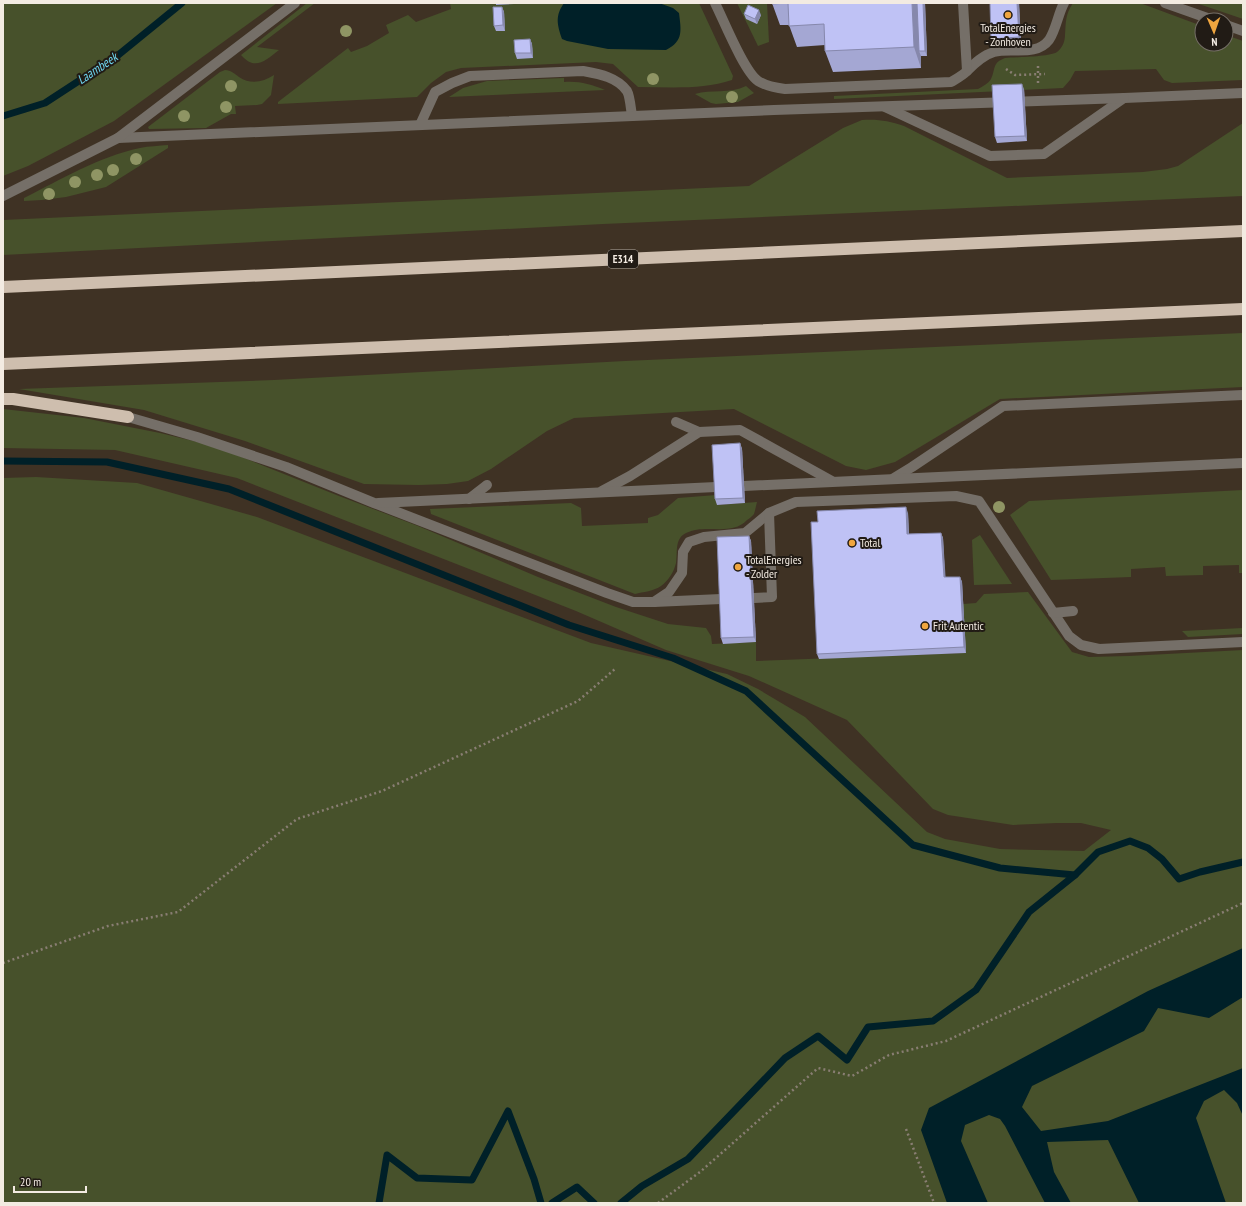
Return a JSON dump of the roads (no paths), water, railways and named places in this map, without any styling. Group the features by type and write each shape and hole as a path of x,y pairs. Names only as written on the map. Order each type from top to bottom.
{"highway":[{"name":"E314","path":"3,287 1243,231"},
{"path":"3,364 1243,309"},
{"path":"3,399 13,399 128,418"}],"lane":[{"path":"3,196 118,138 295,3"},
{"path":"716,3 749,71 759,82 785,90 952,82 976,62 993,52 1032,50 1041,46 1048,40 1053,32 1059,12 1064,3"},
{"path":"963,3 967,71"},
{"path":"1165,3 1194,13"},
{"path":"420,125 435,92 470,76 583,71 615,79 628,92 632,116"},
{"path":"118,138 632,116 1243,93"},
{"path":"883,106 990,156 1044,154 1124,98"},
{"path":"893,479 1003,406 1243,395"},
{"path":"128,418 197,437 278,465 633,602 721,599"},
{"path":"676,422 699,432 740,430 833,482"},
{"path":"599,493 630,476 699,432"},
{"path":"744,486 1243,463"},
{"path":"469,499 487,485"},
{"path":"374,503 716,488"},
{"path":"654,602 670,592 682,573 684,552 689,542 704,537 745,533 770,513 796,502 956,496 979,501 1069,636 1081,645 1099,649 1243,642"},
{"path":"754,598 772,597 770,513"},
{"path":"1053,613 1073,611"}],"water":[{"path":"564,3 659,3 673,8 679,13 681,30 679,39 672,47 666,50 608,49 567,41 562,39 558,24 559,12"},
{"path":"1243,948 1243,997 1209,1018 1158,1008 1144,1031 1032,1086 1022,1107 1041,1131 1108,1121 1243,1068 1243,1116 1237,1103 1224,1090 1204,1101 1196,1118 1226,1203 1139,1203 1108,1140 1047,1142 1054,1172 1071,1203 1045,1203 1005,1126 1000,1119 989,1115 965,1125 961,1141 988,1203 947,1203 921,1130 929,1108 1148,991"}],"waterway":[{"name":"Laambeek","path":"3,116 45,103 117,56 182,3"},
{"path":"3,461 107,462 229,489 569,625 673,658 746,691 913,845 1000,868 1075,875 1098,852 1130,841 1148,848 1162,859 1179,879 1200,872 1243,862"},
{"path":"621,1203 642,1186 688,1159 785,1058 818,1036 847,1060 868,1027 933,1021 976,990 1029,912 1075,875"},
{"path":"379,1203 387,1155 417,1178 472,1180 508,1111 534,1179 541,1203"},
{"path":"552,1203 577,1187 594,1203"}],"place":[{"name":"TotalEnergies - Zonhoven","path":"1008,15"},
{"name":"Total","path":"852,543"},
{"name":"TotalEnergies - Zolder","path":"738,567"},
{"name":"Frit Autentic","path":"925,626"}]}
